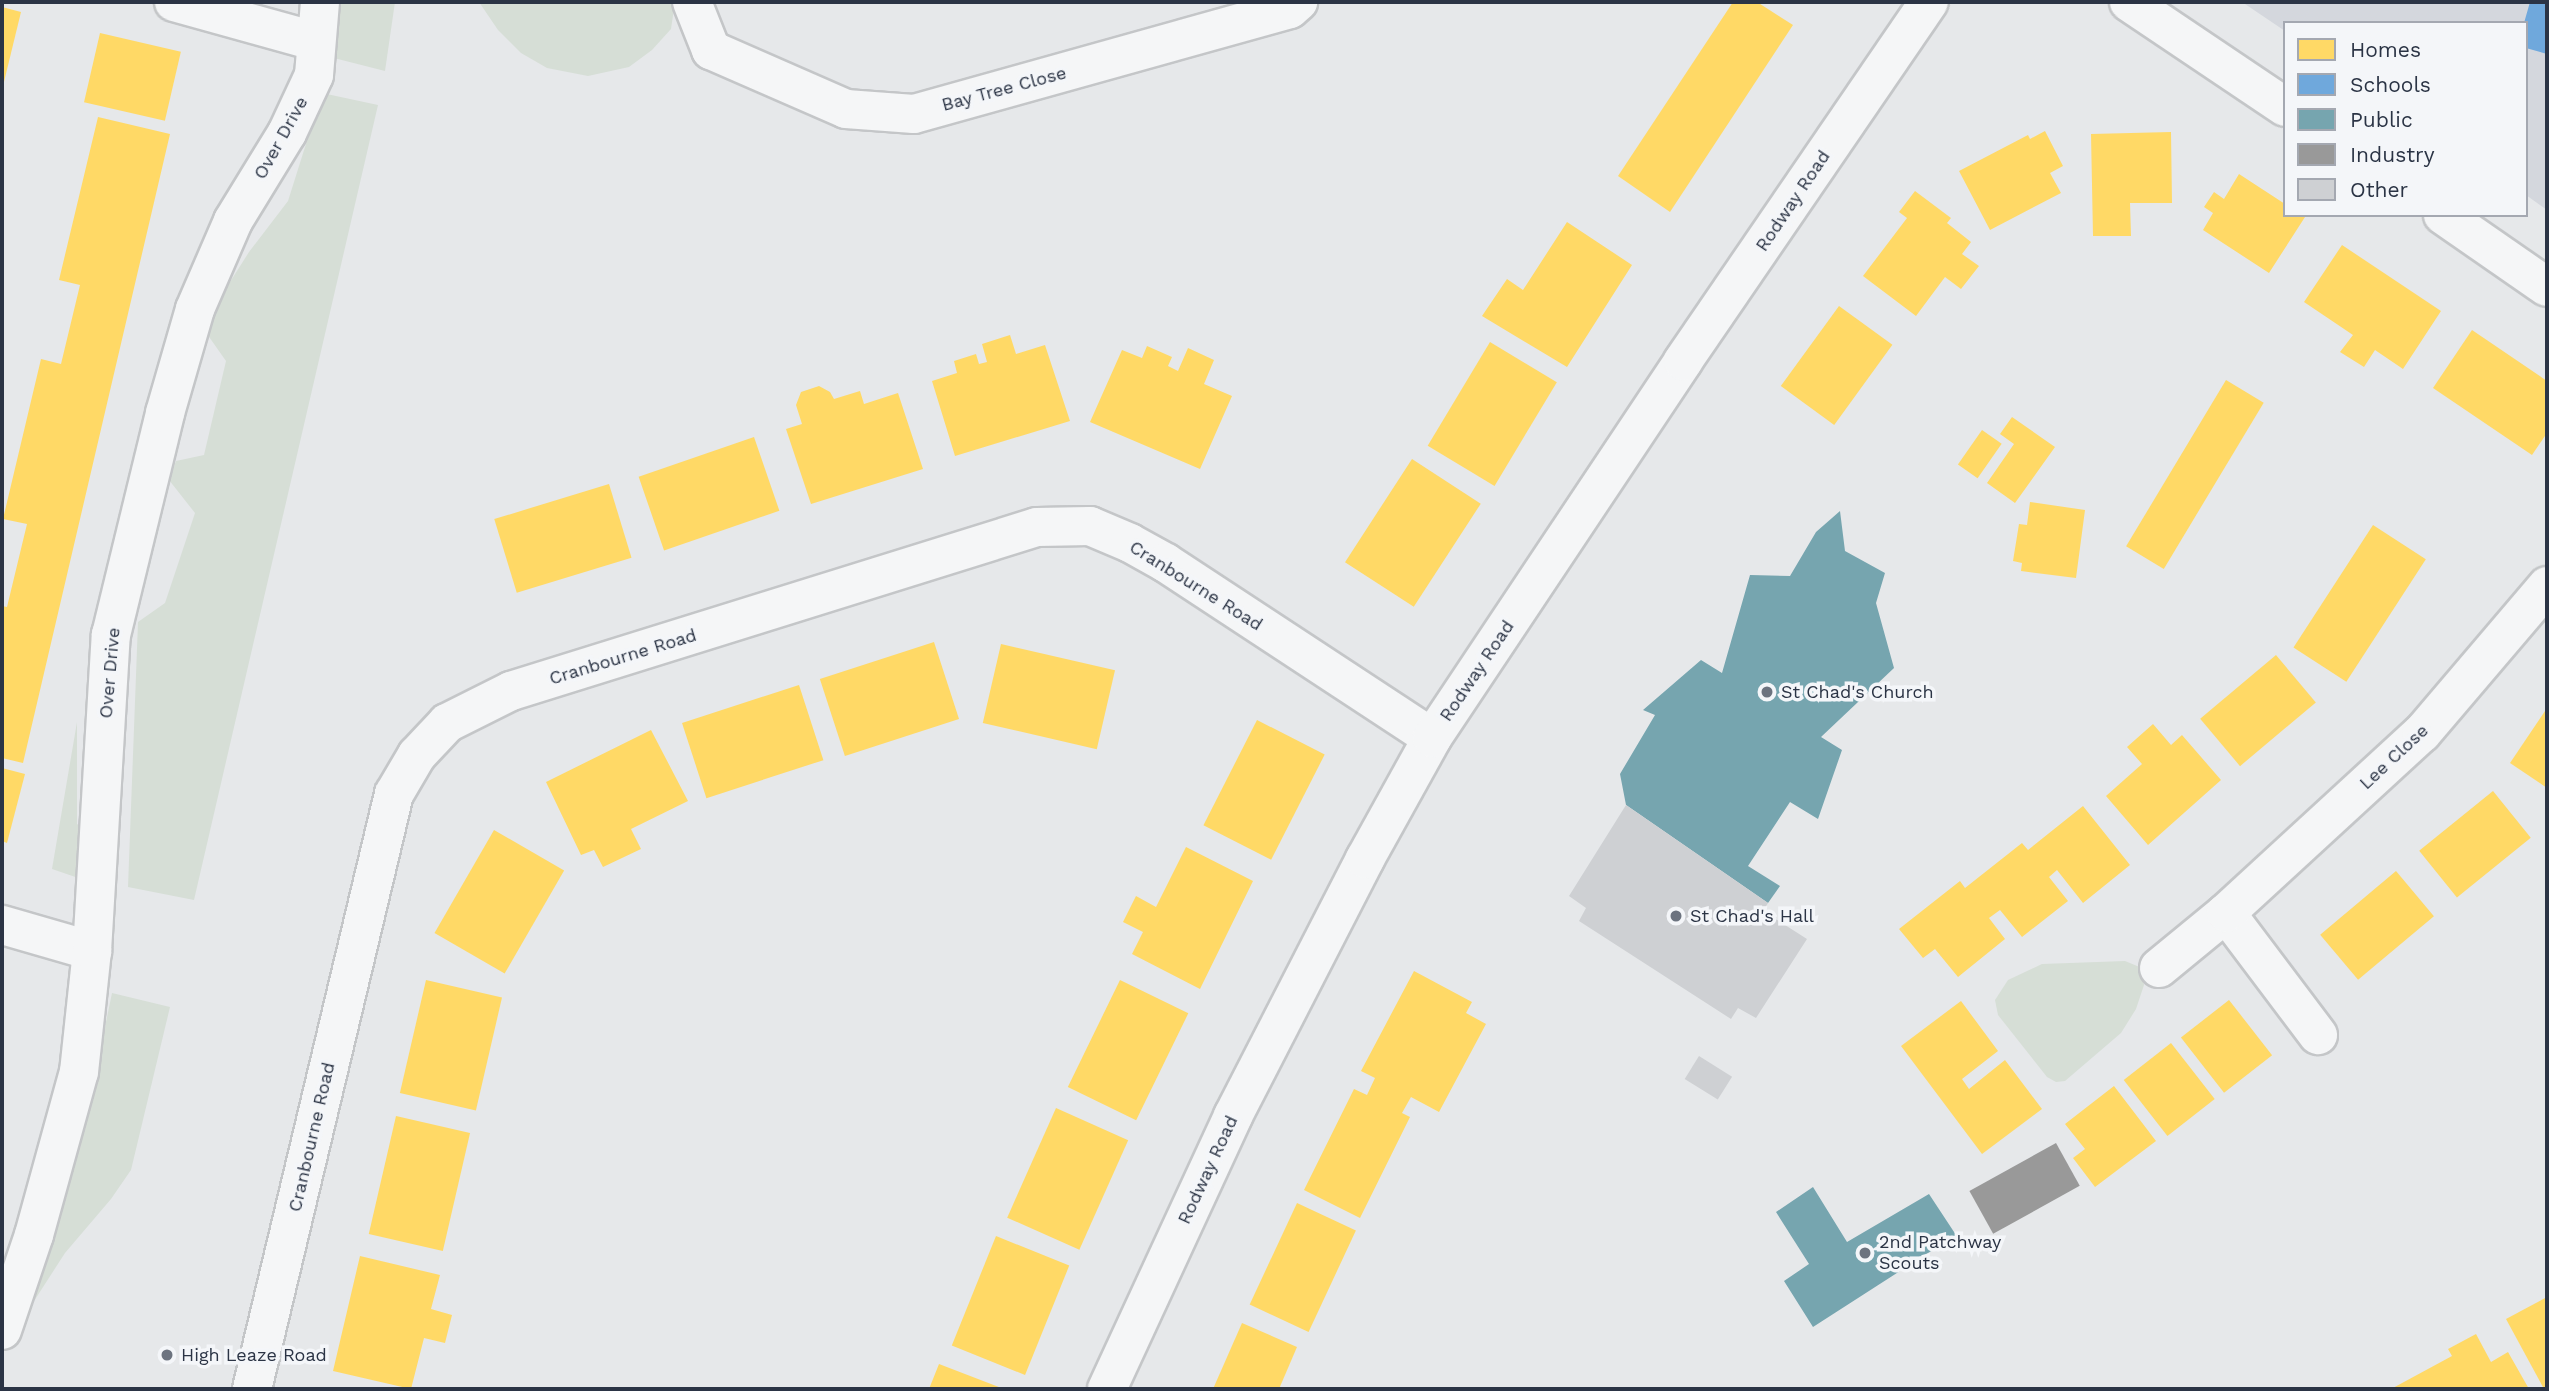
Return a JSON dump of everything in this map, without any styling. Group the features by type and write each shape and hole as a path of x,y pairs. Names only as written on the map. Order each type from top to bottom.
{"street":[{"path":"174,2 316,41"},
{"name":"Over Drive","path":"2,1330 34,1235 79,1072 92,951 111,635 165,413 195,309 233,221 287,133 314,75 320,2"},
{"name":"Bay Tree Close","path":"692,2 711,50 846,109 914,114 1290,9 1298,2"},
{"name":"Rodway Road","path":"1107,1389 1233,1116 1365,859 1432,738 1675,373 1929,2"},
{"path":"2129,2 2283,106"},
{"path":"2446,217 2547,286"},
{"name":"Cranbourne Road","path":"252,1389 394,794 417,755 447,723 511,691 1037,527 1090,526 1130,543 1166,563 1432,738"},
{"name":"Lee Close","path":"2159,968 2225,913 2422,733 2547,586"},
{"path":"2225,913 2318,1035"},
{"path":"2,925 92,951"}],"shaded area":[{"path":"331,2 395,2 385,71 326,56"},
{"path":"479,2 675,2 671,29 652,50 629,67 588,76 547,68 521,53 498,30"},
{"path":"2242,2 2547,2 2547,210 2528,196 2528,21 2283,21 2283,30"},
{"path":"322,93 378,105 194,900 128,887 138,622 165,603 195,513 169,480 176,461 204,455 226,361 207,334 216,304 249,252 288,201"},
{"path":"77,722 77,824 93,834 90,882 52,869"},
{"path":"2125,961 2142,968 2144,985 2136,1009 2121,1033 2065,1081 2056,1082 2047,1077 1998,1015 1995,1000 2008,980 2042,964"},
{"path":"112,993 170,1007 131,1170 111,1199 65,1253 25,1315 53,1204 80,1148"}],"building: Homes":[{"path":"1733,2 1757,2 1793,25 1670,212 1618,176"},
{"path":"2,7 21,12 3,86 2,86"},
{"path":"100,33 181,52 165,121 84,102"},
{"path":"98,117 170,134 23,763 2,758 2,606 7,607 27,524 3,519 41,359 61,364 80,285 59,280"},
{"path":"2045,131 2063,166 2050,173 2061,193 1990,230 1959,171 2028,135 2030,139"},
{"path":"2171,132 2172,203 2130,203 2131,236 2093,236 2091,134"},
{"path":"2239,174 2283,203 2283,217 2305,217 2269,273 2203,230 2213,213 2204,207 2214,192 2224,199"},
{"path":"1915,191 1951,218 1947,223 1971,242 1962,254 1979,266 1961,289 1945,277 1916,316 1863,276 1907,218 1899,212"},
{"path":"1567,222 1632,265 1567,367 1482,316 1507,279 1523,290"},
{"path":"2342,245 2441,311 2403,369 2375,350 2364,367 2340,352 2353,335 2304,302"},
{"path":"1839,306 1892,345 1834,425 1781,386"},
{"path":"2472,330 2547,381 2547,433 2532,455 2433,388"},
{"path":"1010,335 1016,354 1045,345 1070,421 955,456 932,381 957,373 954,361 976,354 979,364 987,362 982,344"},
{"path":"1490,342 1557,382 1495,486 1428,446"},
{"path":"1147,346 1172,357 1168,366 1178,371 1188,348 1214,360 1204,384 1232,396 1200,469 1090,422 1122,350 1142,358"},
{"path":"2226,380 2264,403 2164,569 2126,546"},
{"path":"819,386 830,392 834,399 860,391 864,404 898,393 923,469 811,504 786,429 802,424 796,405 801,392"},
{"path":"2012,417 2055,447 2015,503 1987,483 2014,444 2000,434"},
{"path":"1982,430 2002,444 1978,478 1958,464"},
{"path":"754,437 779,511 664,550 639,477"},
{"path":"1412,459 1481,504 1414,607 1345,562"},
{"path":"609,484 632,558 517,593 494,519"},
{"path":"2030,502 2085,510 2076,578 2021,571 2022,563 2013,561 2019,524 2027,525"},
{"path":"2373,525 2426,559 2346,682 2293,647"},
{"path":"934,642 959,719 845,756 820,679"},
{"path":"1001,644 1115,670 1097,749 983,723"},
{"path":"2276,655 2316,702 2240,766 2200,719"},
{"path":"799,685 823,760 706,798 682,723"},
{"path":"2547,708 2547,788 2510,763"},
{"path":"1257,720 1325,755 1271,860 1203,825"},
{"path":"2153,724 2171,745 2182,735 2221,780 2148,845 2106,796 2142,764 2127,747"},
{"path":"651,730 688,801 631,829 641,849 603,867 594,850 581,855 546,782"},
{"path":"2,768 25,774 7,843 2,841"},
{"path":"2493,791 2531,838 2457,897 2419,851"},
{"path":"2083,806 2130,865 2083,903 2057,870 2049,877 2068,901 2022,937 2000,910 1989,918 2005,939 1958,977 1935,949 1923,958 1899,929 1960,881 1965,888 2022,843 2028,850"},
{"path":"494,830 564,870 505,974 434,933"},
{"path":"1186,847 1253,881 1200,989 1132,954 1143,932 1123,922 1136,896 1156,907"},
{"path":"2396,871 2434,916 2358,980 2320,935"},
{"path":"1414,971 1472,1002 1466,1013 1486,1024 1439,1112 1411,1097 1402,1113 1410,1117 1360,1218 1304,1190 1354,1089 1367,1095 1375,1078 1361,1071"},
{"path":"426,980 502,998 476,1111 400,1093"},
{"path":"1120,980 1188,1013 1136,1120 1068,1087"},
{"path":"2229,1000 2272,1055 2224,1093 2181,1038"},
{"path":"1961,1001 1998,1051 1962,1079 1969,1089 2005,1060 2042,1109 1982,1154 1901,1046"},
{"path":"2171,1043 2215,1099 2167,1136 2124,1080"},
{"path":"2114,1086 2156,1141 2095,1187 2073,1158 2085,1149 2065,1124"},
{"path":"1056,1108 1128,1140 1079,1250 1007,1218"},
{"path":"396,1116 470,1133 443,1251 369,1234"},
{"path":"1297,1203 1356,1230 1309,1332 1250,1305"},
{"path":"996,1236 1069,1266 1025,1375 952,1345"},
{"path":"360,1256 440,1275 431,1309 452,1315 445,1343 424,1338 411,1389 333,1371"},
{"path":"2547,1297 2547,1389 2544,1389 2506,1319"},
{"path":"1242,1323 1297,1347 1279,1389 1213,1389"},
{"path":"2476,1334 2491,1362 2508,1352 2529,1389 2391,1389 2452,1356 2448,1349"},
{"path":"939,1364 1004,1389 929,1389"}],"building: Schools":[{"path":"2530,2 2547,2 2547,54 2528,49 2528,21 2525,21"}],"building: Public":[{"name":"St Chad's Church","path":"1840,511 1845,551 1885,573 1876,603 1894,668 1821,737 1842,750 1818,819 1790,802 1748,866 1780,886 1768,903 1626,805 1620,774 1655,715 1643,710 1701,660 1722,673 1750,575 1790,576 1816,532"},
{"name":"2nd Patchway Scouts","path":"1813,1187 1847,1242 1929,1194 1956,1235 1813,1327 1784,1281 1809,1264 1776,1212"}],"building: Industry":[{"path":"2056,1143 2080,1186 1993,1234 1969,1191"}],"building: Other":[{"name":"St Chad's Hall","path":"1626,805 1768,903 1763,911 1807,939 1756,1018 1738,1008 1731,1019 1579,921 1586,908 1569,896"},
{"path":"1699,1056 1732,1077 1718,1100 1685,1079"}],"place":[{"name":"St Chad's Church","path":"1767,692"},
{"name":"St Chad's Hall","path":"1676,916"},
{"name":"2nd Patchway Scouts","path":"1865,1253"},
{"name":"High Leaze Road","path":"167,1355"}]}
